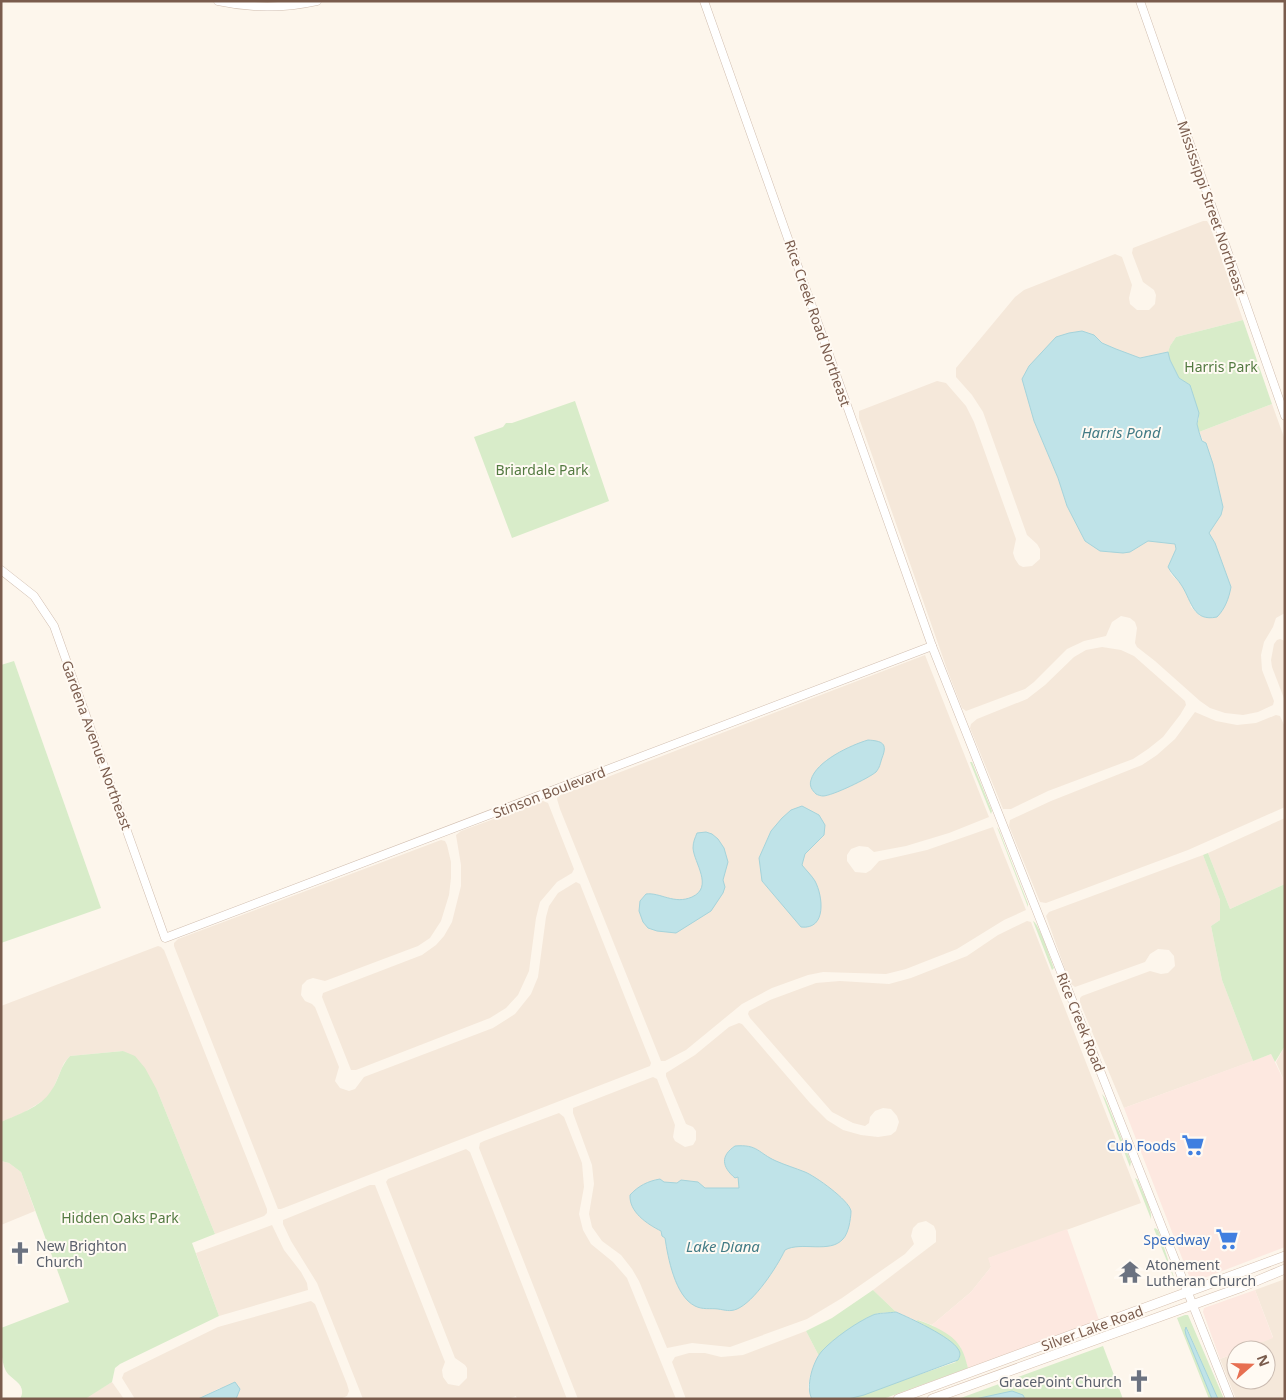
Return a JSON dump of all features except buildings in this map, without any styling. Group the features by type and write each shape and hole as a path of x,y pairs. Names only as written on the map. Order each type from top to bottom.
{"main road":[{"name":"Silver Lake Road","path":"898,1399 1285,1256"},
{"path":"932,1399 1192,1305 1285,1269"}],"street":[{"path":"218,1 267,6 317,1"},
{"name":"Rice Creek Road Northeast","path":"704,1 932,646"},
{"name":"Mississippi Street Northeast","path":"1140,1 1285,416"},
{"name":"Gardena Avenue Northeast","path":"1,570 34,596 54,626 165,938"},
{"name":"Stinson Boulevard","path":"165,938 932,646"},
{"name":"Rice Creek Road","path":"932,646 1230,1399"}],"shaded area":[{"path":"1207,221 1210,226 1243,320 1176,337 1168,352 1140,358 1102,343 1094,335 1082,331 1040,355 1029,366 1024,385 1034,421 1058,478 1067,506 1085,541 1100,551 1109,552 1130,552 1148,541 1175,544 1176,549 1168,567 1171,574 1181,584 1188,596 1191,607 1200,616 1217,551 1209,533 1221,515 1223,507 1213,464 1199,432 1272,404 1285,440 1285,613 1276,618 1264,642 1261,655 1262,670 1274,701 1273,705 1258,712 1243,715 1225,713 1210,708 1137,647 1135,643 1137,628 1135,622 1130,618 1121,616 1112,622 1106,636 1084,641 1067,649 1025,689 966,711 962,708 948,672 859,418 859,411 937,381 946,383 966,406 974,422 1016,539 1013,553 1015,559 1023,567 1032,566 1040,559 1040,549 1027,535 983,412 972,395 956,377 956,368 1015,297 1024,290 1115,254 1122,257 1132,285 1129,298 1130,304 1137,310 1149,310 1155,304 1156,295 1154,290 1143,282 1132,253 1133,248"},
{"path":"1280,639 1285,641 1285,701 1271,660 1274,644"},
{"path":"1102,647 1121,650 1134,656 1185,701 1186,705 1180,715 1163,737 1133,759 1048,791 1011,809 1003,809 970,728 971,724 977,719 1027,699 1045,685 1074,657 1086,650"},
{"path":"925,655 989,817 949,833 906,846 874,852 868,847 859,846 851,849 847,855 847,861 855,872 866,873 879,861 927,850 993,827 1026,910 1004,920 957,949 906,969 886,974 823,972 808,975 772,988 742,1004 686,1050 665,1061 661,1061 560,809 558,796"},
{"path":"1195,712 1216,721 1237,725 1256,723 1276,715 1280,716 1285,727 1285,807 1188,850 1046,903 1040,902 1009,826 1010,820 1051,801 1142,765 1175,739"},
{"path":"543,801 548,803 574,869 572,873 557,882 540,902 529,971 518,995 506,1008 490,1018 356,1070 351,1070 322,997 323,993 422,955 436,945 452,922 461,886 461,865 456,835 461,831"},
{"path":"1285,818 1285,884 1230,909 1208,853"},
{"path":"441,840 445,841 447,845 451,862 451,878 449,895 441,921 430,938 418,946 325,981 313,978 307,980 302,985 301,995 305,1001 315,1007 339,1067 335,1081 340,1088 349,1091 355,1089 364,1077 493,1028 515,1014 531,994 538,977 549,906 558,893 576,882 580,884 651,1063 650,1066 278,1209 174,943 178,939"},
{"path":"1203,855 1220,900 1220,920 1211,926 1222,980 1253,1061 1124,1108 1080,1003 1080,998 1150,971 1161,974 1168,973 1175,966 1174,956 1169,950 1158,949 1150,954 1145,962 1075,987 1070,983 1046,916 1049,912"},
{"path":"1027,921 1031,922 1141,1203 989,1258 991,1267 971,1292 932,1325 919,1320 916,1321 896,1312 873,1290 936,1242 934,1226 926,1221 918,1223 913,1228 911,1236 914,1244 905,1254 842,1298 807,1319 730,1347 692,1343 667,1348 639,1281 632,1269 621,1255 602,1241 592,1227 589,1214 594,1184 592,1165 573,1113 573,1108 653,1077 657,1079 675,1125 673,1137 675,1141 685,1147 693,1145 696,1140 696,1131 693,1127 686,1124 666,1073 695,1055 729,1027 739,1023 742,1024 827,1120 843,1130 861,1135 878,1137 891,1135 896,1131 899,1122 891,1109 883,1108 875,1111 870,1117 869,1123 865,1126 853,1123 832,1112 750,1018 749,1011 770,1000 816,983 840,981 889,984 911,978 967,956 998,935"},
{"path":"158,946 164,950 267,1209 267,1213 264,1216 215,1234 157,1090 123,1051 70,1056 64,1063 52,1091 44,1100 23,1113 1,1122 1,1006"},
{"path":"1285,1046 1285,1083 1276,1062"},
{"path":"1271,1054 1285,1083 1285,1247 1196,1281 1193,1279 1191,1281 1124,1108"},
{"path":"559,1113 564,1117 582,1163 584,1187 579,1214 583,1230 591,1244 613,1262 627,1278 676,1399 578,1399 479,1148 480,1143 484,1141"},
{"path":"466,1149 470,1152 567,1399 517,1399 516,1396 508,1399 363,1399 317,1283 291,1241 283,1220 370,1185 375,1185 445,1362 442,1370 443,1377 448,1384 459,1386 467,1378 467,1368 455,1358 386,1182 388,1179"},
{"path":"1,1161 9,1163 21,1172 35,1211 1,1225"},
{"path":"272,1225 284,1250 301,1272 307,1283 308,1290 219,1316 196,1253"},
{"path":"1067,1229 1099,1320 968,1368 960,1346 932,1325 971,1292 991,1267 988,1258"},
{"path":"1285,1279 1285,1399 1236,1399 1232,1390 1276,1390 1276,1340 1266,1340 1273,1337 1255,1290"},
{"path":"1255,1290 1273,1338 1268,1340 1226,1340 1226,1357 1220,1359 1203,1312 1204,1308"},
{"path":"311,1301 315,1304 347,1384 349,1391 347,1396 340,1399 236,1399 240,1389 220,1388 198,1399 135,1399 122,1378 124,1373 218,1327"},
{"path":"806,1331 819,1356 810,1376 808,1387 812,1399 686,1399 672,1362 675,1357 689,1353 705,1353 721,1357 743,1355"},
{"path":"1226,1357 1226,1374 1220,1359"},
{"path":"112,1382 124,1399 85,1399 85,1398"}],"green space":[{"name":"Harris Park","path":"1243,320 1272,404 1199,432 1197,424 1199,418 1190,385 1179,378 1170,360 1168,352 1170,346 1176,337"},
{"name":"Briardale Park","path":"575,401 609,501 512,538 474,437 503,427 506,423 512,423"},
{"path":"14,661 101,908 1,943 1,665"},
{"path":"970,762 972,762 992,811 991,814"},
{"path":"997,827 1028,904 1028,907"},
{"path":"1208,853 1230,909 1285,884 1285,1046 1275,1062 1271,1054 1253,1061 1222,980 1211,926 1220,920 1220,900 1203,855"},
{"path":"1033,921 1045,942 1054,968 1052,970"},
{"name":"Hidden Oaks Park","path":"123,1051 135,1056 145,1068 157,1090 215,1234 192,1243 219,1316 120,1364 115,1368 112,1382 85,1399 20,1399 22,1394 21,1387 5,1370 1,1328 69,1302 21,1172 9,1163 1,1161 1,1122 41,1102 54,1087 64,1064 70,1056"},
{"path":"1102,1094 1131,1162 1130,1167"},
{"path":"1135,1178 1138,1180 1149,1205 1151,1219"},
{"path":"1154,1229 1158,1230 1177,1286"},
{"path":"873,1290 896,1312 875,1314 859,1322 843,1333 819,1356 806,1331 832,1318"},
{"path":"1188,1315 1224,1399 1218,1399 1187,1328 1186,1335 1212,1399 1209,1399 1177,1318"},
{"path":"918,1320 941,1330 956,1341 965,1356 968,1368 883,1399 848,1399 956,1362 924,1325 916,1321"},
{"path":"1103,1346 1123,1399 958,1399"}],"water":[{"name":"Harris Pond","path":"1082,331 1094,335 1102,343 1140,358 1168,352 1179,378 1190,385 1199,413 1197,424 1199,432 1202,441 1206,443 1213,464 1223,507 1221,515 1209,533 1215,543 1231,587 1226,603 1217,617 1209,618 1198,614 1168,567 1176,549 1175,544 1148,541 1130,552 1100,551 1085,541 1067,506 1058,478 1034,421 1022,379 1029,366 1056,337"},
{"path":"868,740 880,742 884,746 884,753 876,772 834,793 823,796 816,794 811,788 810,782 820,766 844,750"},
{"path":"802,806 819,815 825,825 824,835 805,854 802,865 818,887 821,911 815,923 801,927 762,881 759,858 771,831 791,810"},
{"path":"706,832 718,839 724,848 728,862 723,880 725,887 723,893 711,911 676,933 648,928 643,922 639,911 640,901 646,894 679,900 692,897 702,887 701,874 693,846 697,833"},
{"name":"Lake Diana","path":"735,1146 749,1146 776,1161 810,1174 838,1195 849,1206 851,1217 843,1239 831,1246 799,1247 785,1250 758,1292 744,1305 730,1311 701,1308 688,1301 682,1294 674,1276 665,1238 662,1236 661,1231 640,1217 632,1207 630,1195 644,1184 660,1179 664,1182 677,1183 681,1180 698,1182 705,1188 739,1188 738,1177 735,1178 727,1170 724,1162 727,1154"},
{"path":"896,1312 930,1328 954,1344 960,1354 958,1360 864,1395 848,1399 812,1399 809,1388 811,1374 822,1351 839,1336 867,1318 875,1314"},
{"path":"1186,1327 1218,1399 1212,1399 1186,1335"},
{"path":"235,1382 240,1389 236,1399 198,1399"},
{"path":"1012,1391 1023,1395 1025,1399 975,1399"}],"place":[{"name":"Cub Foods","path":"1193,1145"},
{"name":"Speedway","path":"1227,1239"},
{"name":"New Brighton Church","path":"20,1253"},
{"name":"Atonement Lutheran Church","path":"1130,1272"},
{"name":"GracePoint Church","path":"1139,1381"}]}
